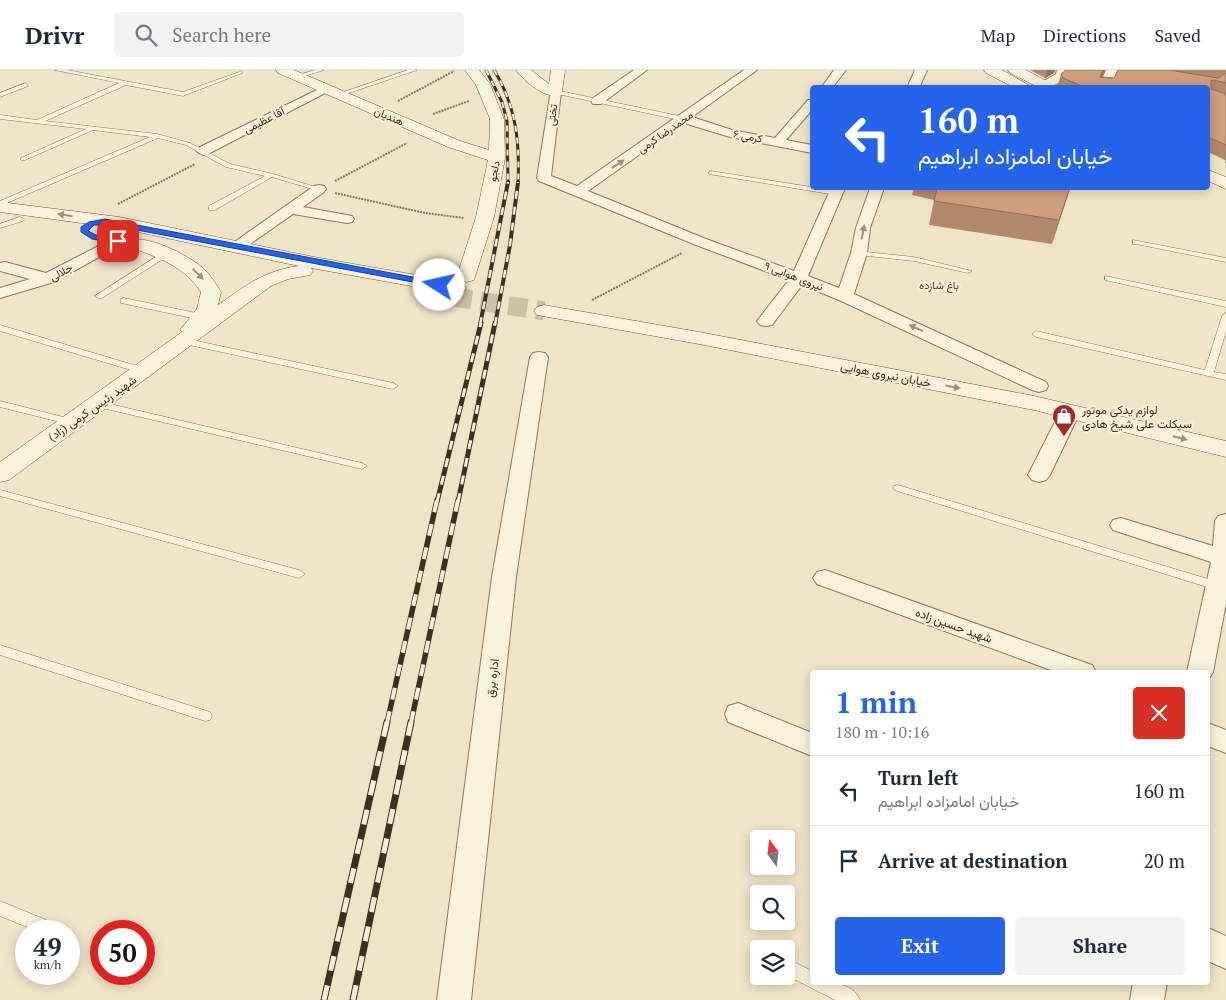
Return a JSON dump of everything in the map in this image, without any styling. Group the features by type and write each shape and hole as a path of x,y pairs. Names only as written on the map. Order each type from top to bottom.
{"main road":[{"name":"هندیان","path":"282,70 406,124 476,152 498,158"},
{"name":"دلجو","path":"459,287 484,220 498,158 497,119 483,84 472,70"},
{"name":"تختی","path":"523,70 540,85 555,92"},
{"path":"555,92 558,70"},
{"path":"991,70 1021,85"},
{"path":"1015,70 1041,85"},
{"path":"1210,162 1226,170"},
{"path":"1210,176 1226,184"},
{"path":"0,207 20,219 54,229 96,226 118,241 303,271 459,287"},
{"path":"0,207 30,209 96,226 238,246 314,263 459,287"},
{"path":"140,244 194,269 204,279 211,292 206,310 182,341"},
{"path":"182,341 264,282 284,274 303,271"},
{"name":"خیابان نیروی هوایی","path":"1226,430 1039,386 578,308 545,307 1070,412 1226,449"},
{"name":"شهید رئیس کرمی (زاد)","path":"0,474 144,371 182,341"}],"street":[{"path":"597,101 641,70"},
{"name":"محمدرضا کرمی","path":"578,192 751,70"},
{"path":"828,85 840,70"},
{"path":"914,85 921,70"},
{"path":"1047,85 1061,76 1063,70"},
{"name":"آقا عظیمی","path":"206,154 331,92"},
{"name":"تختی","path":"544,178 555,92"},
{"path":"778,142 810,105"},
{"name":"کرمی ۶","path":"684,119 722,131 810,149"},
{"name":"نیروی هوایی ۹","path":"544,178 701,242 845,296 1039,386"},
{"path":"238,246 319,189"},
{"path":"766,321 799,278 837,190"},
{"path":"845,296 859,253 863,228 875,190"},
{"path":"290,209 347,219"},
{"name":"جلالی","path":"0,293 48,279 118,241"},
{"path":"5,267 48,279"},
{"name":"اداره برق","path":"454,1000 504,577 539,357"},
{"path":"1039,475 1070,412"},
{"path":"1201,670 1222,587 1226,522"},
{"path":"1121,525 1223,558"},
{"name":"شهید حسین زاده","path":"825,578 1078,670"},
{"path":"738,714 810,744"},
{"path":"1210,735 1226,742"},
{"path":"1210,945 1226,953"},
{"path":"1148,1000 1150,985"}],"lane":[{"path":"58,70 183,94 240,72"},
{"path":"298,76 321,70"},
{"path":"331,92 414,70"},
{"path":"38,122 126,83"},
{"path":"0,95 26,85"},
{"path":"555,92 684,119"},
{"path":"0,117 157,136 188,144 228,166 271,175 319,189"},
{"path":"23,159 91,129"},
{"path":"0,207 157,136"},
{"path":"711,173 810,186"},
{"path":"212,208 271,175"},
{"path":"0,226 20,219"},
{"path":"1136,242 1226,260"},
{"path":"859,253 914,259 968,271"},
{"path":"99,296 165,255"},
{"path":"1108,278 1226,304"},
{"path":"124,300 201,318"},
{"path":"1209,373 1226,316"},
{"path":"0,328 144,371"},
{"path":"1036,334 1226,377"},
{"path":"182,341 393,386"},
{"path":"0,404 72,422"},
{"path":"97,404 362,466"},
{"path":"898,488 1222,587"},
{"path":"0,493 299,574"},
{"path":"0,650 205,716"},
{"path":"0,908 29,920"},
{"path":"795,971 810,979"},
{"path":"824,985 852,1000"}],"path":[{"path":"378,112 455,70"},
{"path":"406,124 487,94"},
{"path":"319,189 426,132"},
{"path":"96,226 206,154"},
{"path":"319,189 425,213 484,220"},
{"path":"578,308 701,242"}],"building":[{"path":"1066,70 1103,70 1100,77 1114,78 1118,70 1169,70 1218,78 1226,73 1226,83 1213,80 1211,81 1211,89 1226,94 1226,145 1210,138 1210,85 1080,85 1063,78 1061,74"},
{"path":"937,190 1069,190 1059,220 934,201"}],"tunnel":[{"path":"453,297 544,311"}],"railway":[{"path":"486,70 502,102 507,121 508,182"},
{"path":"494,70 512,111 517,139 518,182"},
{"path":"480,325 508,182"},
{"path":"495,325 510,245 518,182"},
{"path":"437,502 481,323"},
{"path":"458,502 495,323"},
{"path":"387,723 437,500"},
{"path":"411,723 458,500"},
{"path":"324,1000 387,722"},
{"path":"353,1000 411,722"}],"place":[{"name":"لوازم یدکی موتور سیکلت علی شیخ هادی","path":"1064,437"}],"district":[{"name":"باغ شازده","path":"939,285"}],"route":[{"path":"118,241 94,237 84,232 84,229 92,223 105,222 238,246 314,263 439,285"}]}
